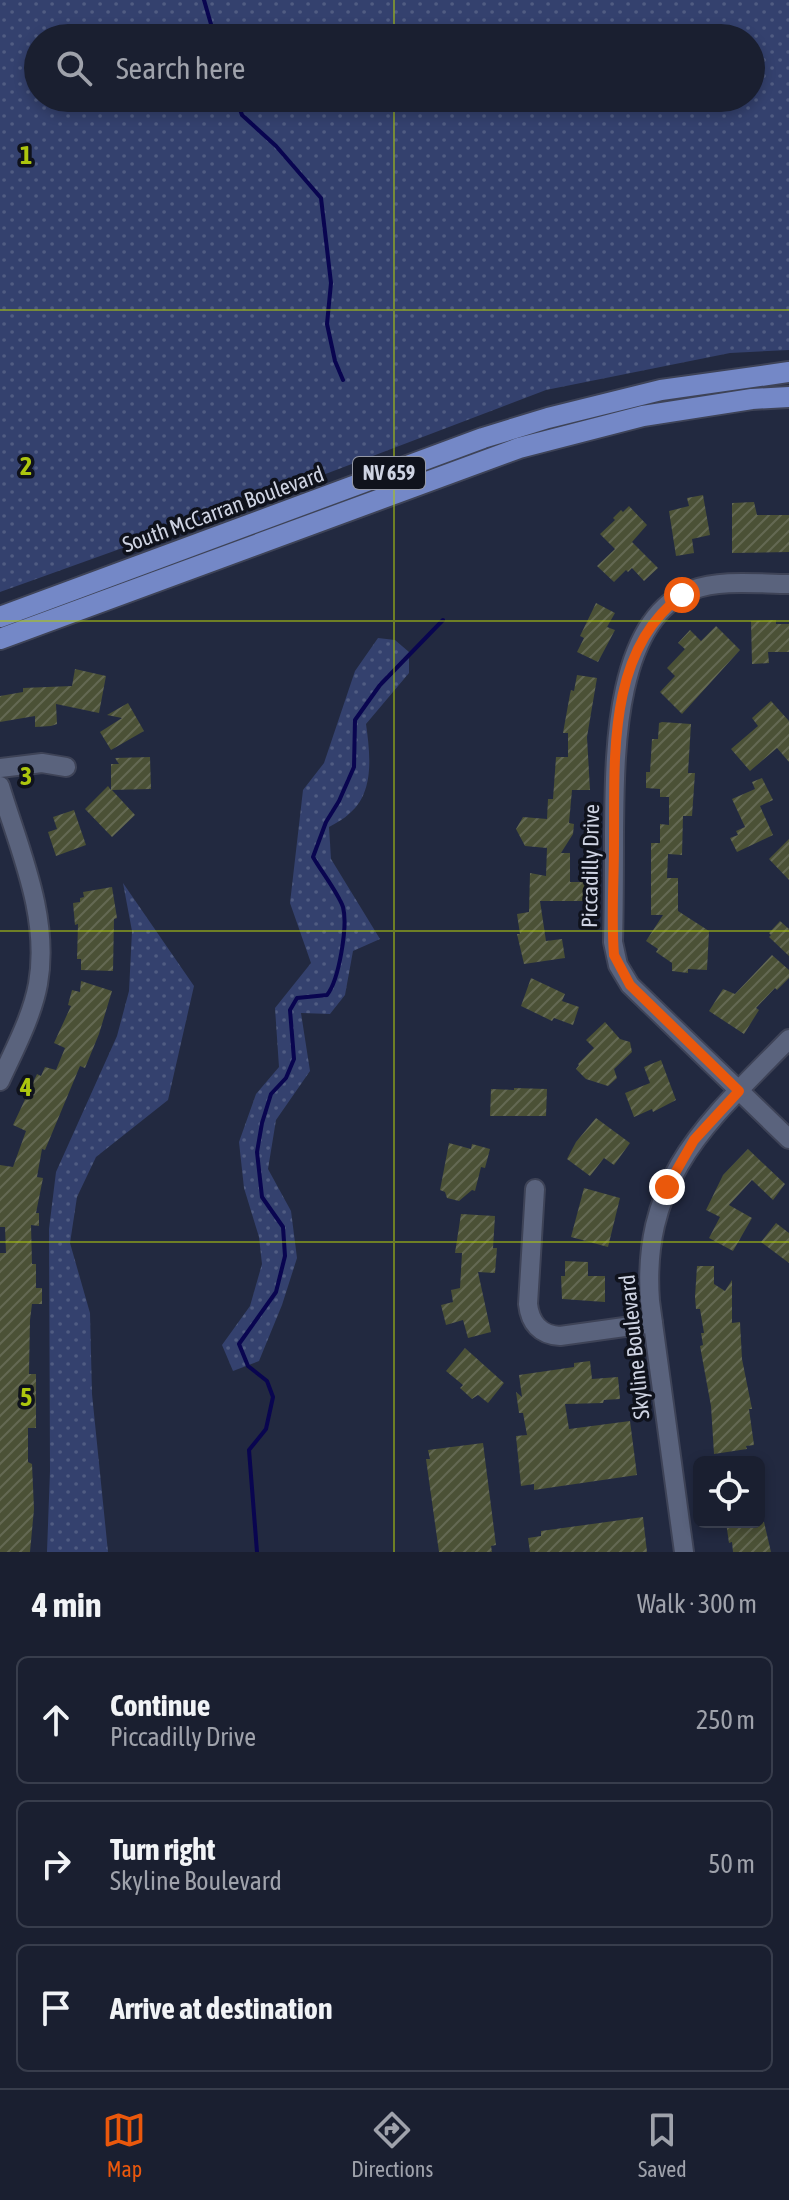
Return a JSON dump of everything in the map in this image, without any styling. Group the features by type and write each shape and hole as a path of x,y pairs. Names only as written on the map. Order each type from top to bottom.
{"main road":[{"name":"South McCarran Boulevard","path":"0,617 496,434 661,390 789,372"},
{"name":"South McCarran Boulevard","path":"0,639 444,474 547,439 643,416 752,399 789,397"}],"street":[{"name":"Piccadilly Drive","path":"789,584 703,587 682,595 659,614 641,643 631,667 617,726 614,955 630,985 789,1139"},
{"path":"0,768 42,763 66,767"},
{"path":"0,786 36,902 41,948 32,1006 6,1050 0,1081"},
{"name":"Skyline Boulevard","path":"684,1552 653,1323 648,1276 651,1242 667,1187 694,1140 789,1039"},
{"path":"535,1189 528,1304 537,1328 551,1336 560,1336 653,1323"}],"shaded area":[{"path":"0,0 789,0 789,350 730,353 546,390 273,494 0,592"},
{"path":"378,638 395,640 409,652 409,673 366,724 369,772 364,794 350,813 329,827 331,859 380,939 353,951 345,995 330,1014 301,1013 310,1071 276,1120 268,1169 291,1211 297,1258 259,1361 233,1371 222,1345 250,1306 262,1264 259,1237 244,1188 239,1142 256,1094 279,1067 275,1008 311,963 290,903 303,790 324,763 355,671"},
{"path":"123,883 194,986 168,1100 96,1157 77,1197 70,1243 90,1313 92,1394 108,1552 47,1552 50,1471 49,1229 56,1172 117,1036 129,991 132,931"}],"building":[{"path":"703,495 710,535 692,539 694,553 676,556 669,511 689,506 687,498"},
{"path":"754,502 757,515 789,515 789,552 732,553 732,503"},
{"path":"629,506 647,525 632,542 658,568 644,581 632,568 614,582 597,566 615,549 600,534 621,510 623,512"},
{"path":"596,603 615,613 607,627 615,630 598,662 577,652 584,638 580,636"},
{"path":"776,620 776,624 789,624 789,652 768,652 769,663 752,664 751,621"},
{"path":"716,626 740,650 682,714 660,692 675,676 667,668 685,649 678,643 690,630 701,641"},
{"path":"75,669 106,676 99,713 56,704 57,724 51,726 35,727 35,716 0,722 0,696 23,692 23,688 72,686"},
{"path":"577,675 597,678 587,737 590,790 572,790 569,823 574,824 573,834 561,853 570,853 570,882 586,882 586,901 540,901 546,941 562,939 565,958 524,964 517,934 520,934 517,914 529,912 530,873 546,876 547,848 525,846 516,829 523,817 547,819 548,799 553,799 556,757 568,757 568,733 563,733"},
{"path":"771,701 789,721 789,762 777,748 750,771 731,749 758,726 752,718"},
{"path":"128,703 144,731 111,750 100,732 122,718 107,715"},
{"path":"659,723 691,724 688,773 695,773 692,816 683,816 682,855 668,854 667,878 678,878 678,911 709,931 707,970 688,969 688,973 672,971 672,963 646,941 663,915 651,915 651,843 660,843 660,824 669,825 669,797 660,797 660,789 646,788 652,739 658,739"},
{"path":"150,757 151,789 112,790 135,815 112,837 85,809 108,786 111,790 111,764 119,764 115,758"},
{"path":"762,778 773,800 760,806 773,835 737,852 730,838 745,827 732,799 755,789 752,782"},
{"path":"74,810 86,845 56,856 48,832 57,829 53,817"},
{"path":"789,839 789,880 769,859"},
{"path":"112,887 117,918 114,919 113,971 81,970 81,959 77,959 78,924 75,925 73,903 80,902 83,892"},
{"path":"780,921 789,929 789,956 769,937"},
{"path":"772,955 789,970 789,978 756,1008 759,1010 744,1034 709,1011 723,989 735,994"},
{"path":"531,978 565,994 562,1001 579,1007 573,1025 554,1018 552,1021 521,1006"},
{"path":"81,981 112,991 85,1068 80,1066 45,1150 42,1149 37,1177 43,1178 36,1213 39,1213 39,1226 31,1225 32,1264 36,1264 36,1288 42,1288 42,1304 32,1304 30,1320 29,1374 36,1374 36,1428 28,1428 28,1462 32,1464 34,1509 30,1552 0,1552 0,1253 6,1253 5,1227 0,1227 0,1165 13,1167 26,1131 13,1125 37,1074 41,1076 45,1067 56,1070 65,1048 54,1043 71,1006 68,1005 72,990 80,992"},
{"path":"605,1022 620,1039 630,1042 632,1052 614,1069 617,1078 608,1086 586,1079 576,1069 594,1048 586,1040"},
{"path":"661,1060 676,1100 653,1112 652,1109 634,1117 625,1093 650,1083 644,1067"},
{"path":"491,1089 547,1089 546,1116 490,1116"},
{"path":"596,1118 630,1143 614,1165 604,1158 590,1176 567,1159 576,1142"},
{"path":"449,1143 471,1149 472,1144 490,1149 485,1168 481,1167 475,1191 472,1190 459,1201 447,1198 445,1192 440,1190"},
{"path":"748,1149 785,1184 773,1200 752,1180 729,1205 752,1218 733,1251 709,1238 720,1217 706,1210 723,1175"},
{"path":"584,1188 620,1198 608,1247 571,1237"},
{"path":"461,1214 495,1216 493,1248 497,1248 495,1273 478,1272 491,1332 468,1338 463,1320 446,1325 441,1305 453,1302 451,1290 460,1288 462,1253 455,1253"},
{"path":"776,1223 789,1233 789,1263 761,1242"},
{"path":"565,1261 588,1262 588,1276 605,1276 605,1302 562,1299 561,1276 565,1276"},
{"path":"697,1266 714,1266 714,1284 725,1291 732,1280 732,1323 740,1322 742,1359 752,1409 749,1409 754,1445 746,1446 747,1449 714,1454 711,1406 700,1346 703,1345 701,1333 704,1333 700,1309 696,1309"},
{"path":"465,1348 504,1383 488,1403 478,1395 472,1399 460,1388 463,1385 446,1371"},
{"path":"590,1361 592,1379 618,1377 620,1399 604,1400 603,1403 565,1404 569,1429 630,1421 637,1475 534,1490 534,1484 521,1486 516,1436 527,1435 516,1392 522,1397 519,1375 574,1367 574,1363"},
{"path":"483,1443 496,1545 491,1546 492,1552 439,1552 426,1459 430,1459 428,1450"},
{"path":"643,1517 647,1552 530,1552 528,1538 541,1536 541,1531"},
{"path":"765,1526 771,1552 733,1552 732,1542 729,1543 727,1528"}],"waterway":[{"path":"204,0 211,24"},
{"path":"241,112 276,146 321,198 331,283 327,324 335,361 343,380"},
{"path":"257,1552 249,1450 266,1429 273,1397 267,1381 248,1366 239,1344 276,1292 285,1256 283,1227 262,1197 257,1152 271,1094 286,1078 294,1059 290,1010 297,998 327,995 339,966 343,939 343,907 313,857 326,822 354,767 355,720 380,685 443,620"}],"route":[{"path":"667,1187 694,1140 739,1091 640,996 624,977 614,955 617,726 631,667 641,643 659,614 682,595"}]}
